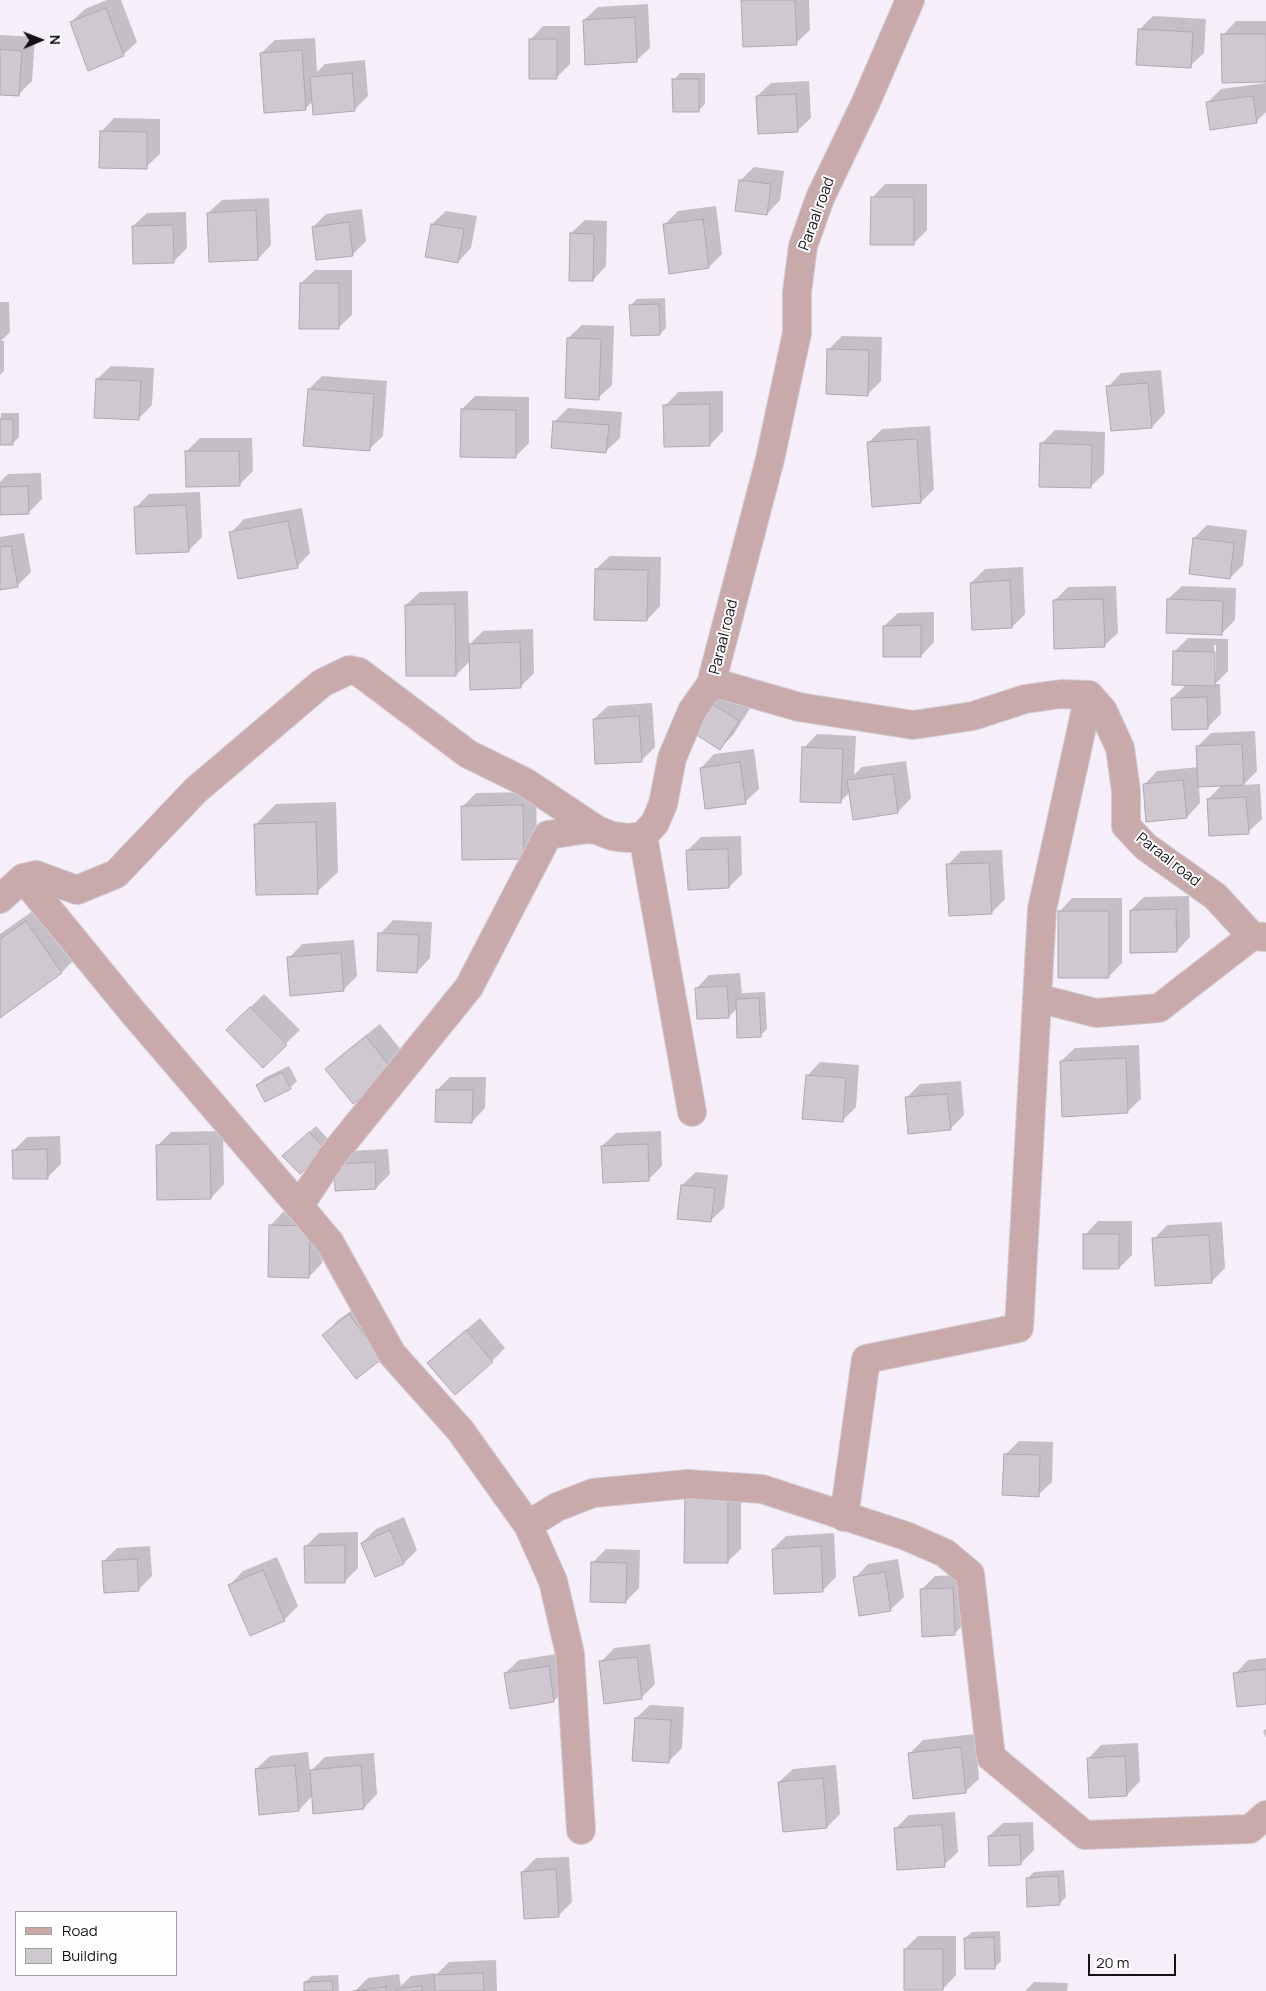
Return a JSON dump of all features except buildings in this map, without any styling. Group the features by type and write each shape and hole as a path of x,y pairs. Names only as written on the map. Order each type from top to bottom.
{"street":[{"name":"Paraal road","path":"910,0 866,102 820,198 803,246 797,292 797,333 795,343 770,459 711,684 726,686 799,707 913,725 972,716 1025,699 1061,694 1089,695 1103,711 1120,748 1126,791 1126,826 1146,847 1215,896 1259,937"},
{"path":"0,899 23,878 36,875 77,890 116,874 196,790 322,683 349,670 359,672 468,754 525,782 598,830 612,836 628,838 643,836 655,823 663,804 672,758 692,711 711,684"},
{"path":"844,1517 866,1359 1019,1328 1042,909 1089,695"},
{"path":"299,1206 333,1155 469,987 548,835 587,829 598,830"},
{"path":"643,836 692,1112"},
{"path":"23,878 131,1010 330,1243 392,1354 460,1430 528,1525 553,1581 570,1654 581,1830"},
{"path":"1037,998 1096,1013 1159,1008 1259,937"},
{"path":"528,1525 557,1508 593,1493 688,1484 762,1488 844,1517 906,1536 945,1553 970,1574 991,1757 1084,1835 1250,1829 1266,1815"}]}
